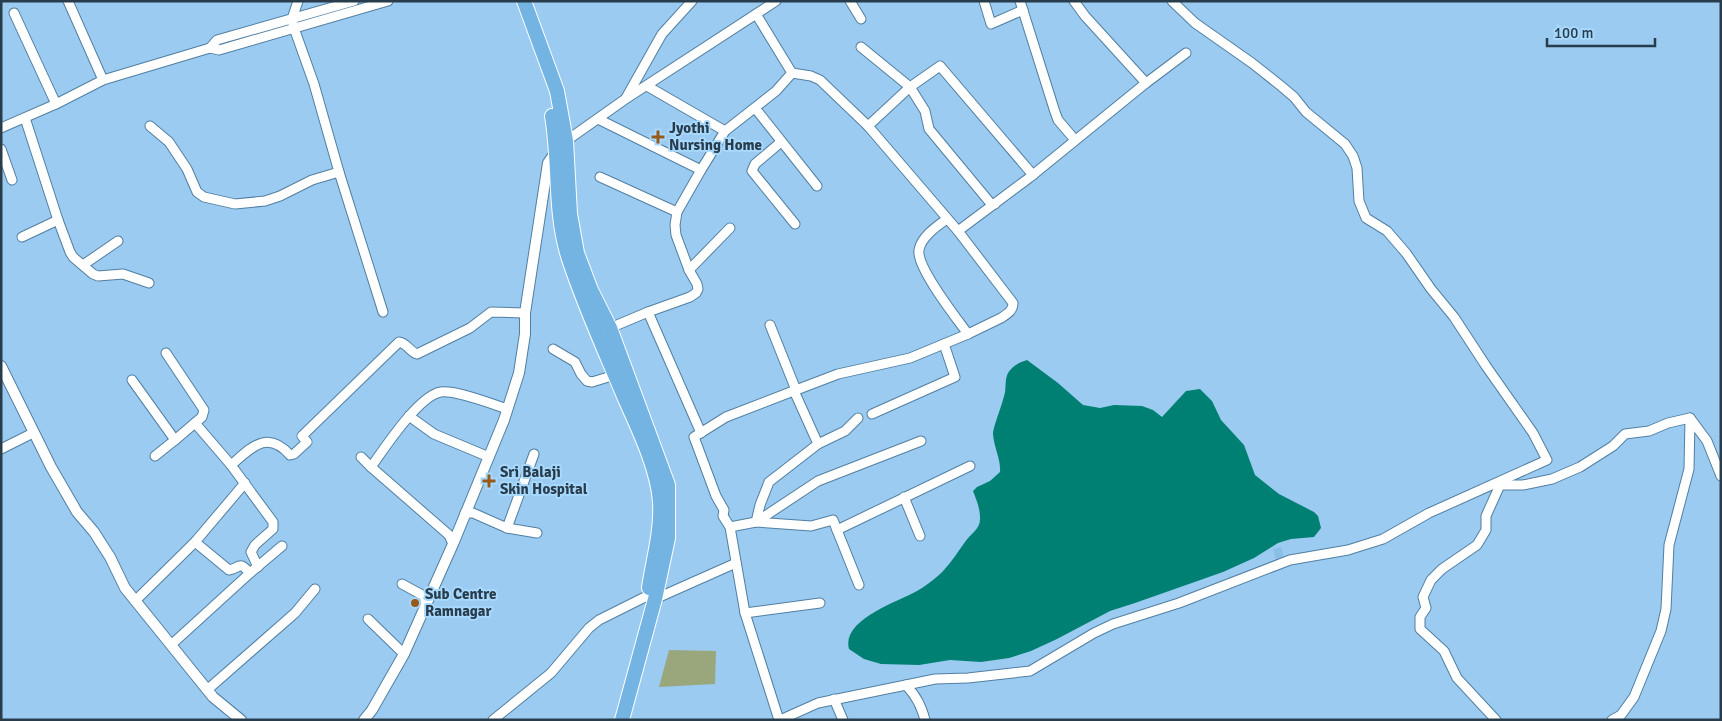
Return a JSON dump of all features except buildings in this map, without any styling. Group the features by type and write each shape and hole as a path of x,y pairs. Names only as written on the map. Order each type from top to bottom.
{"highway":[{"path":"525,2 557,91 561,146 577,253 591,290 610,328 668,485 668,538 615,720"},
{"path":"561,146 561,215 568,255 594,326 641,435 658,486 660,500 651,598 622,720"}],"street":[{"path":"68,1 103,80"},
{"path":"298,1 293,24 314,84 382,312"},
{"path":"1,128 56,104 103,80 210,48 219,50 354,1"},
{"path":"293,24 388,1"},
{"path":"624,100 662,34 692,1"},
{"path":"364,720 372,710 404,654 508,409 519,373 525,334 525,313 548,163 561,146 624,100 776,1"},
{"path":"850,1 861,19"},
{"path":"984,1 991,24 1022,6 1058,120 1075,140"},
{"path":"1074,1 1085,16 1146,83"},
{"path":"792,74 811,76 820,80 868,126 958,231 1013,303 1012,309 1001,318 968,334 910,358 838,374 726,417 694,437 716,496 724,510 723,516 730,527 745,614 779,720 818,703 834,699 935,680 1030,671 1094,633 1113,624 1179,603 1290,560 1348,550 1383,539 1429,513 1547,460 1534,433 1454,317 1430,289 1406,253 1387,231 1366,218 1359,201 1357,168 1346,144 1306,112 1294,97 1281,86 1195,23 1172,1"},
{"path":"14,13 56,104"},
{"path":"756,14 792,74"},
{"path":"861,47 910,87 925,111 929,129 992,205 995,204"},
{"path":"958,231 1033,175 1186,53"},
{"path":"868,126 910,87 940,66 1033,175"},
{"path":"610,328 648,312 690,298 696,293 698,289 697,284 689,270 676,235 677,212 725,131 776,92 792,74"},
{"path":"647,86 725,131"},
{"path":"755,108 817,186"},
{"path":"24,118 70,252 93,274 98,276 123,274 149,283"},
{"path":"598,119 701,170"},
{"path":"150,126 169,142 187,169 197,192 204,197 235,204 265,201 280,196 312,180 339,172"},
{"path":"781,142 755,164 752,171 795,224"},
{"path":"1,149 12,180"},
{"path":"600,177 677,212"},
{"path":"947,219 931,231 919,249 918,256 927,276 968,334"},
{"path":"22,237 58,220"},
{"path":"689,270 730,228"},
{"path":"83,265 118,241"},
{"path":"231,465 254,446 272,441 290,455 294,454 307,442 302,436 363,375 400,342 417,354 470,328 491,312 525,313"},
{"path":"648,312 701,433"},
{"path":"770,325 796,390 795,393 818,444"},
{"path":"872,414 955,377 944,344"},
{"path":"553,349 575,362 587,381 592,382 615,375"},
{"path":"155,456 202,417 204,410 166,354"},
{"path":"1,366 33,433 77,512 94,532 110,557 125,588 207,690 218,702 241,720"},
{"path":"132,380 175,440"},
{"path":"371,466 409,416 428,396 441,392 455,394 508,409"},
{"path":"409,416 434,434 488,457"},
{"path":"756,522 769,482 818,444 845,431 858,418"},
{"path":"1690,418 1707,441 1721,476"},
{"path":"1496,720 1457,678 1444,650 1420,629 1420,617 1426,608 1423,597 1431,580 1442,569 1477,545 1486,530 1486,516 1495,500 1497,489 1500,485 1523,485 1552,479 1580,468 1613,446 1625,434 1649,431 1668,423 1690,418"},
{"path":"1612,720 1621,715 1634,697 1661,631 1666,609 1668,545 1689,469 1690,418"},
{"path":"195,423 231,465 273,522 273,529 250,552 254,570"},
{"path":"1,449 33,433"},
{"path":"756,522 818,481 921,441"},
{"path":"507,528 534,454"},
{"path":"361,456 449,535 452,544"},
{"path":"837,530 970,466"},
{"path":"135,601 195,542 245,483"},
{"path":"904,497 920,536"},
{"path":"465,513 473,513 507,528 537,533"},
{"path":"730,527 756,522 811,526 833,520 859,585"},
{"path":"195,542 229,570 238,565 254,570"},
{"path":"171,645 282,546"},
{"path":"493,720 551,673 594,624 609,614 736,563"},
{"path":"402,584 424,596 426,605"},
{"path":"207,690 295,613 315,589"},
{"path":"745,614 820,603"},
{"path":"368,619 404,654"},
{"path":"906,685 916,696 922,707 925,720"},
{"path":"834,699 842,720"}],"shaded area":[{"path":"1027,360 1083,405 1100,408 1114,405 1142,406 1153,410 1162,417 1186,391 1200,389 1212,401 1221,420 1244,445 1255,475 1279,494 1314,512 1318,516 1321,528 1314,537 1291,539 1278,543 1254,558 1223,572 1110,611 1057,639 1031,651 1009,658 981,662 950,660 919,665 881,664 864,659 849,649 849,639 853,629 872,613 917,591 936,577 946,568 979,525 980,514 973,491 990,481 1000,472 993,434 1004,397 1007,375 1014,366"},
{"path":"1281,547 1284,558 1276,560 1273,549"},
{"path":"669,650 716,651 715,684 659,687"}],"place":[{"name":"Jyothi Nursing Home","path":"658,137"},
{"name":"Sri Balaji Skin Hospital","path":"489,481"},
{"name":"Sub Centre Ramnagar","path":"415,603"}]}
